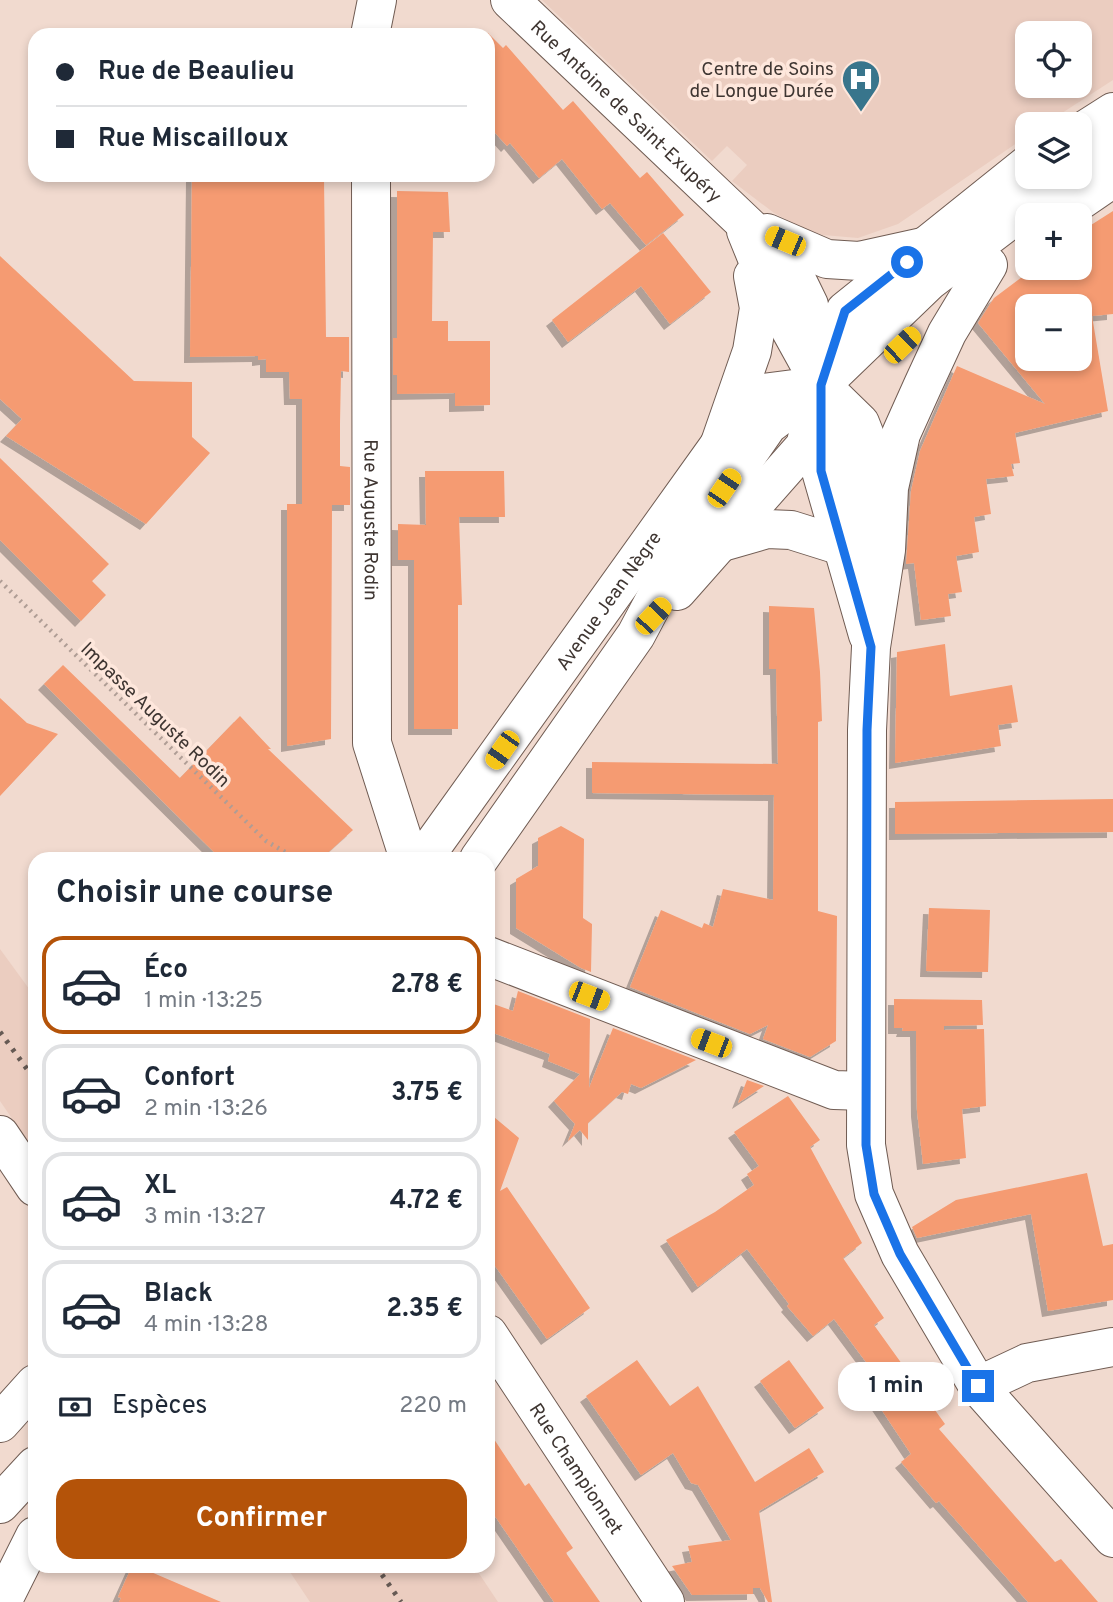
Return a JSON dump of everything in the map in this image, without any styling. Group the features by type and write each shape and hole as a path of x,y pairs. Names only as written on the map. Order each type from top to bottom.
{"street":[{"path":"371,28 377,0"},
{"name":"Rue Antoine de Saint-Exupéry","path":"510,0 790,266 809,305 821,385"},
{"path":"1092,125 1113,112"},
{"path":"1092,159 1113,144"},
{"path":"871,647 821,471 821,385 845,311 1015,175"},
{"path":"1077,203 1113,178"},
{"name":"Rue Auguste Rodin","path":"370,182 372,743 407,852"},
{"path":"821,385 929,281 1050,189"},
{"path":"742,222 827,259 859,261 927,246"},
{"path":"720,444 752,351 759,308 742,222"},
{"path":"821,385 886,360 988,265 1015,246"},
{"path":"988,265 947,333 901,434 889,488 886,550 871,647 867,730 866,1145 874,1194 900,1254 978,1386 1113,1538"},
{"path":"821,385 860,423 871,451 886,550"},
{"path":"821,385 838,449 850,467 864,512 878,603"},
{"name":"Avenue Jean Nègre","path":"429,852 720,444 763,393 821,385"},
{"name":"Avenue Jean Nègre","path":"636,635 722,542 805,446 821,385"},
{"name":"Avenue Jean Nègre","path":"484,852 636,635 680,552 768,425 821,385"},
{"path":"722,542 767,529 791,530 842,546"},
{"path":"495,959 834,1090 866,1091"},
{"path":"0,1135 28,1177"},
{"name":"Rue Championnet","path":"495,1345 665,1602"},
{"path":"978,1386 1027,1363 1113,1347"},
{"path":"0,1423 28,1392"},
{"path":"0,1504 28,1474"},
{"path":"2,1602 28,1550"}],"path":[{"name":"Impasse Auguste Rodin","path":"0,581 267,841 285,852"}],"shaded area":[{"name":"Centre de Soins de Longue Durée","path":"542,0 1113,0 1113,80 1092,94 1092,21 1015,21 1015,98 1085,98 1064,112 1015,112 1015,144 898,224 858,238 808,231 774,213 732,181 747,165 727,146 712,161"},
{"path":"0,949 28,987 28,1142 0,1101"},
{"path":"291,1573 479,1573 498,1602 310,1602"}],"building":[{"path":"495,40 503,48 506,45 563,110 573,101 640,178 647,172 684,215 646,245 610,203 602,209 562,159 539,178 510,143 507,146 495,133"},
{"path":"192,182 324,182 326,337 349,337 349,372 341,371 340,466 350,467 350,505 332,505 331,739 287,746 287,504 302,504 302,399 290,399 289,372 266,372 266,359 258,360 258,356 190,357"},
{"path":"397,191 448,192 450,232 433,232 432,321 448,321 448,341 490,341 490,405 455,406 455,393 397,394 397,375 393,375 393,338 397,338"},
{"path":"1113,211 1113,314 1092,316 1092,294 1015,294 1015,368 978,323 994,298 1018,280 1092,280 1092,224"},
{"path":"663,233 711,292 670,324 641,286 568,342 552,320"},
{"path":"0,256 134,381 192,382 192,437 210,453 146,524 6,436 22,419 0,399"},
{"path":"1092,316 1108,411 1015,433 1020,463 1011,464 1014,476 986,479 991,514 974,517 979,552 956,556 962,592 948,594 951,616 921,620 914,563 906,564 911,491 920,451 957,366 1045,404 1018,371 1092,371"},
{"path":"0,458 109,564 92,581 106,595 81,621 0,540"},
{"path":"425,471 504,471 505,517 459,517 462,605 458,605 458,729 414,729 414,560 398,560 398,524 426,525"},
{"path":"769,606 814,608 820,672 822,721 818,722 818,911 837,916 836,1041 810,1057 763,1039 768,1025 750,1034 630,987 661,910 702,928 704,923 713,927 723,889 773,900 774,795 592,793 592,762 778,764 776,669 769,669"},
{"path":"945,644 950,696 1012,685 1018,722 998,725 1001,746 895,763 897,652"},
{"path":"63,665 180,778 240,716 271,749 268,749 353,830 329,852 214,852 44,684"},
{"path":"0,698 27,723 58,734 0,796"},
{"path":"1113,799 1113,832 895,834 895,802"},
{"path":"561,826 584,839 583,918 592,924 591,972 516,928 516,879 538,866 538,838"},
{"path":"929,908 990,910 988,972 926,971"},
{"path":"518,991 590,1019 589,1088 613,1028 696,1060 641,1088 631,1084 628,1094 622,1092 588,1123 588,1140 580,1130 568,1141 575,1124 554,1101 580,1074 548,1061 550,1054 495,1034 495,1005 513,1011"},
{"path":"894,999 982,1000 983,1025 944,1026 944,1030 984,1029 986,1106 962,1109 966,1158 923,1164 917,1111 916,1031 894,1028"},
{"path":"747,1080 764,1086 738,1103"},
{"path":"788,1096 820,1140 810,1147 862,1243 843,1258 884,1318 874,1325 945,1424 939,1429 1055,1562 1061,1559 1098,1602 1028,1602 901,1462 911,1454 871,1394 883,1385 834,1319 813,1336 787,1306 789,1304 747,1249 698,1287 666,1240 715,1212 754,1185 747,1174 759,1166 734,1132"},
{"path":"495,1118 519,1138 500,1191 507,1187 590,1308 547,1339 495,1266"},
{"path":"1087,1173 1103,1246 1113,1244 1113,1300 1048,1311 1031,1214 917,1238 912,1227 956,1200"},
{"path":"637,1360 670,1406 698,1386 755,1482 809,1448 824,1472 759,1511 772,1602 768,1602 760,1588 753,1588 753,1594 692,1595 672,1566 692,1562 688,1546 731,1540 698,1485 691,1483 673,1453 641,1475 586,1396"},
{"path":"789,1360 824,1408 795,1428 760,1381"},
{"path":"495,1441 525,1486 529,1483 573,1548 566,1553 600,1602 554,1602 495,1516"},
{"path":"129,1573 153,1573 221,1602 119,1602 121,1598 118,1597"}],"railway":[{"path":"0,1032 28,1070"},
{"path":"381,1573 401,1602"}],"place":[{"name":"Centre de Soins de Longue Durée","path":"861,113"}],"route":[{"path":"907,262 845,311 821,385 821,471 871,647 867,730 866,1145 874,1194 900,1254 978,1386"}]}
